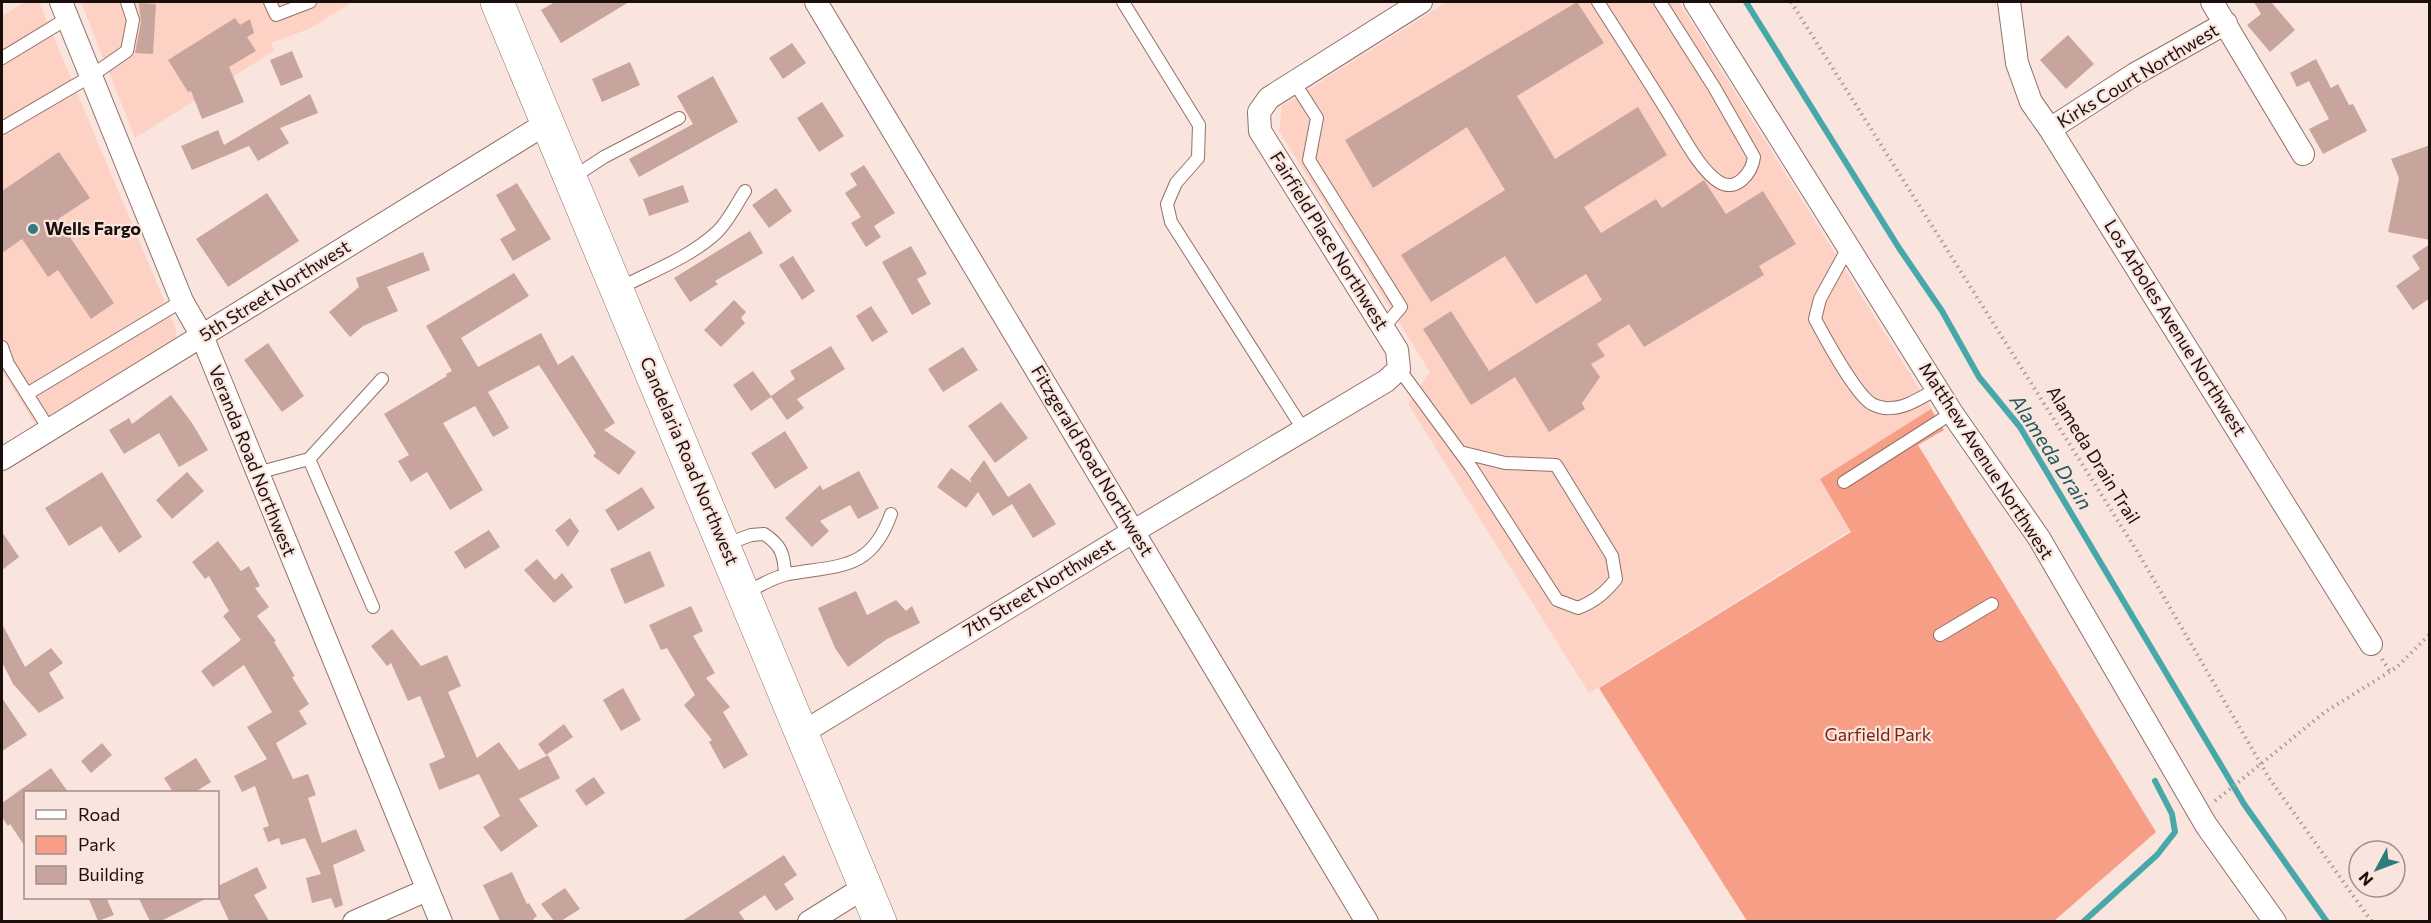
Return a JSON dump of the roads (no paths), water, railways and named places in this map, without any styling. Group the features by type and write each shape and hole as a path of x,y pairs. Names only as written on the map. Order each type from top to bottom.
{"main road":[{"name":"Candelaria Road Northwest","path":"502,6 547,123 879,921"}],"street":[{"name":"Fitzgerald Road Northwest","path":"816,2 1367,921"},
{"path":"1294,82 1419,2"},
{"name":"Matthew Avenue Northwest","path":"1695,2 1952,413 2038,538 2206,825 2275,921"},
{"name":"Los Arboles Avenue Northwest","path":"2009,2 2017,63 2031,102 2372,644"},
{"path":"2212,2 2304,154"},
{"name":"Veranda Road Northwest","path":"65,10 182,302 202,336 441,921"},
{"name":"Kirks Court Northwest","path":"2050,129 2135,74 2226,23"},
{"name":"Fairfield Place Northwest","path":"1294,82 1269,98 1259,112 1260,131 1397,350 1399,369"},
{"name":"5th Street Northwest","path":"2,459 547,123"},
{"name":"7th Street Northwest","path":"802,733 1386,381 1399,369"},
{"path":"809,921 866,886"},
{"path":"354,921 427,890"}],"lane":[{"path":"2,128 91,76 127,51 133,20 127,2"},
{"path":"270,2 276,15 310,2"},
{"path":"1123,2 1199,124 1198,158 1176,183 1167,204 1171,222 1303,429"},
{"path":"1598,2 1695,155 1719,182 1728,185 1738,182 1747,176 1753,167 1754,158 1714,87 1660,2"},
{"path":"2,58 65,10"},
{"path":"1294,82 1317,118 1309,160 1401,308 1383,328"},
{"path":"571,178 604,157 679,118"},
{"path":"617,290 694,249 716,233 731,215 745,190"},
{"path":"1849,246 1820,299 1815,319 1824,335 1860,392 1871,404 1888,409 1904,406 1937,389"},
{"path":"27,394 182,302"},
{"path":"2,347 8,364 49,429"},
{"path":"1399,369 1460,452 1520,540 1557,600 1578,608 1592,602 1606,591 1616,579 1612,556 1556,465 1505,463 1460,452"},
{"path":"257,472 309,459 382,379"},
{"path":"1844,482 1952,413"},
{"path":"309,459 373,607"},
{"path":"744,593 785,574 813,572 852,561 873,549 885,532 891,514"},
{"path":"724,545 751,535 764,534 780,548 784,558 785,574"},
{"path":"1940,636 1992,604"}],"waterway":[{"name":"Alameda Drain","path":"1746,2 1899,248 1942,311 1979,377 2020,427 2244,804 2327,922"},
{"path":"2083,922 2157,855 2175,832 2172,814 2155,781"}],"place":[{"name":"Wells Fargo","path":"33,229"}],"park label":[{"name":"Garfield Park","path":"1878,735"}]}
